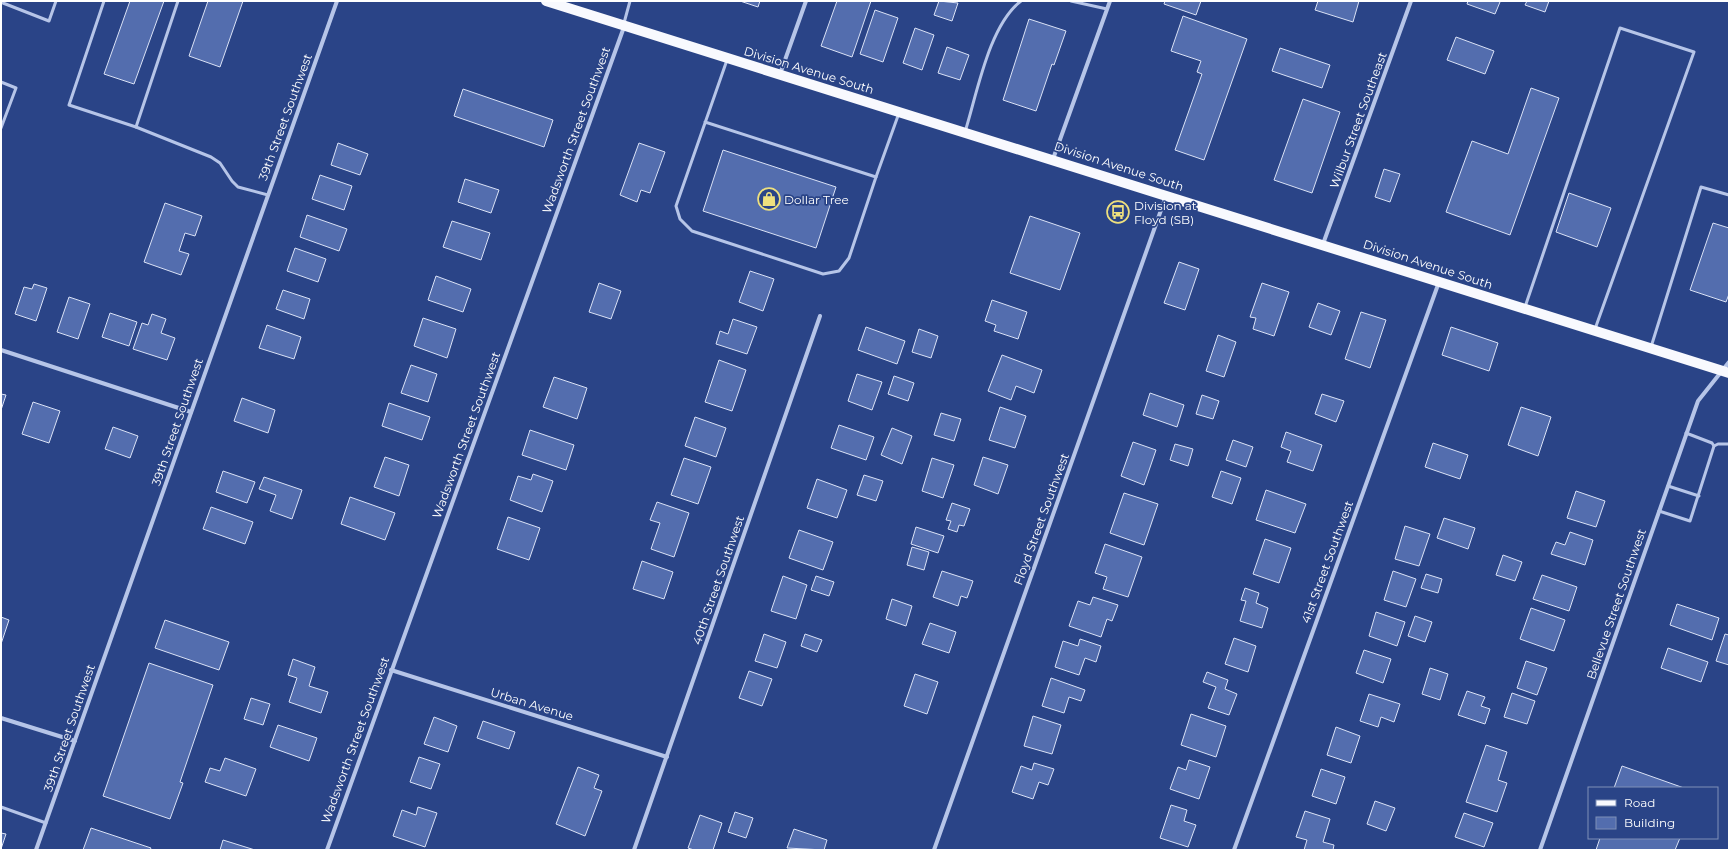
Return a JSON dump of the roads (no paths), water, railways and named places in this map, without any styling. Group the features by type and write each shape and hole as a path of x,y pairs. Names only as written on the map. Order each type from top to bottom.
{"main road":[{"name":"Division Avenue South","path":"546,1 624,27 1053,159 1650,349 1727,369"}],"street":[{"name":"39th Street Southwest","path":"36,850 337,1"},
{"path":"780,74 806,1"},
{"path":"1053,159 1110,1"},
{"name":"Wilbur Street Southeast","path":"1323,245 1411,1"},
{"name":"Wadsworth Street Southwest","path":"327,850 624,27"},
{"name":"Floyd Street Southwest","path":"934,850 1166,195"},
{"name":"41st Street Southwest","path":"1234,850 1439,281"},
{"name":"40th Street Southwest","path":"634,850 820,316"},
{"path":"1,350 191,412"},
{"name":"Bellevue Street Southwest","path":"1540,850 1698,401 1727,369"},
{"name":"Urban Avenue","path":"391,670 667,757"},
{"path":"1,718 74,741"}],"lane":[{"path":"2,1 3,3 49,21 56,1"},
{"path":"104,1 69,105 136,127 211,157 220,163 232,181 238,186 268,195"},
{"path":"136,127 178,1"},
{"path":"624,27 630,1"},
{"path":"965,132 987,57 1001,25 1012,7 1020,1"},
{"path":"1072,1 1107,9"},
{"path":"1525,309 1620,28 1694,52 1594,331"},
{"path":"727,58 676,206 680,220 692,232 823,274 839,272 849,258 899,111"},
{"path":"1,82 16,88 1,128"},
{"path":"705,122 876,177"},
{"path":"1650,349 1701,187 1729,195"},
{"path":"1686,433 1712,443 1714,446"},
{"path":"1714,446 1718,444 1729,444"},
{"path":"1659,511 1690,521 1714,446"},
{"path":"1668,486 1699,496"},
{"path":"1,807 46,823"}],"place":[{"name":"Dollar Tree","path":"769,199"},
{"name":"Division at Floyd (SB)","path":"1118,212"}]}
